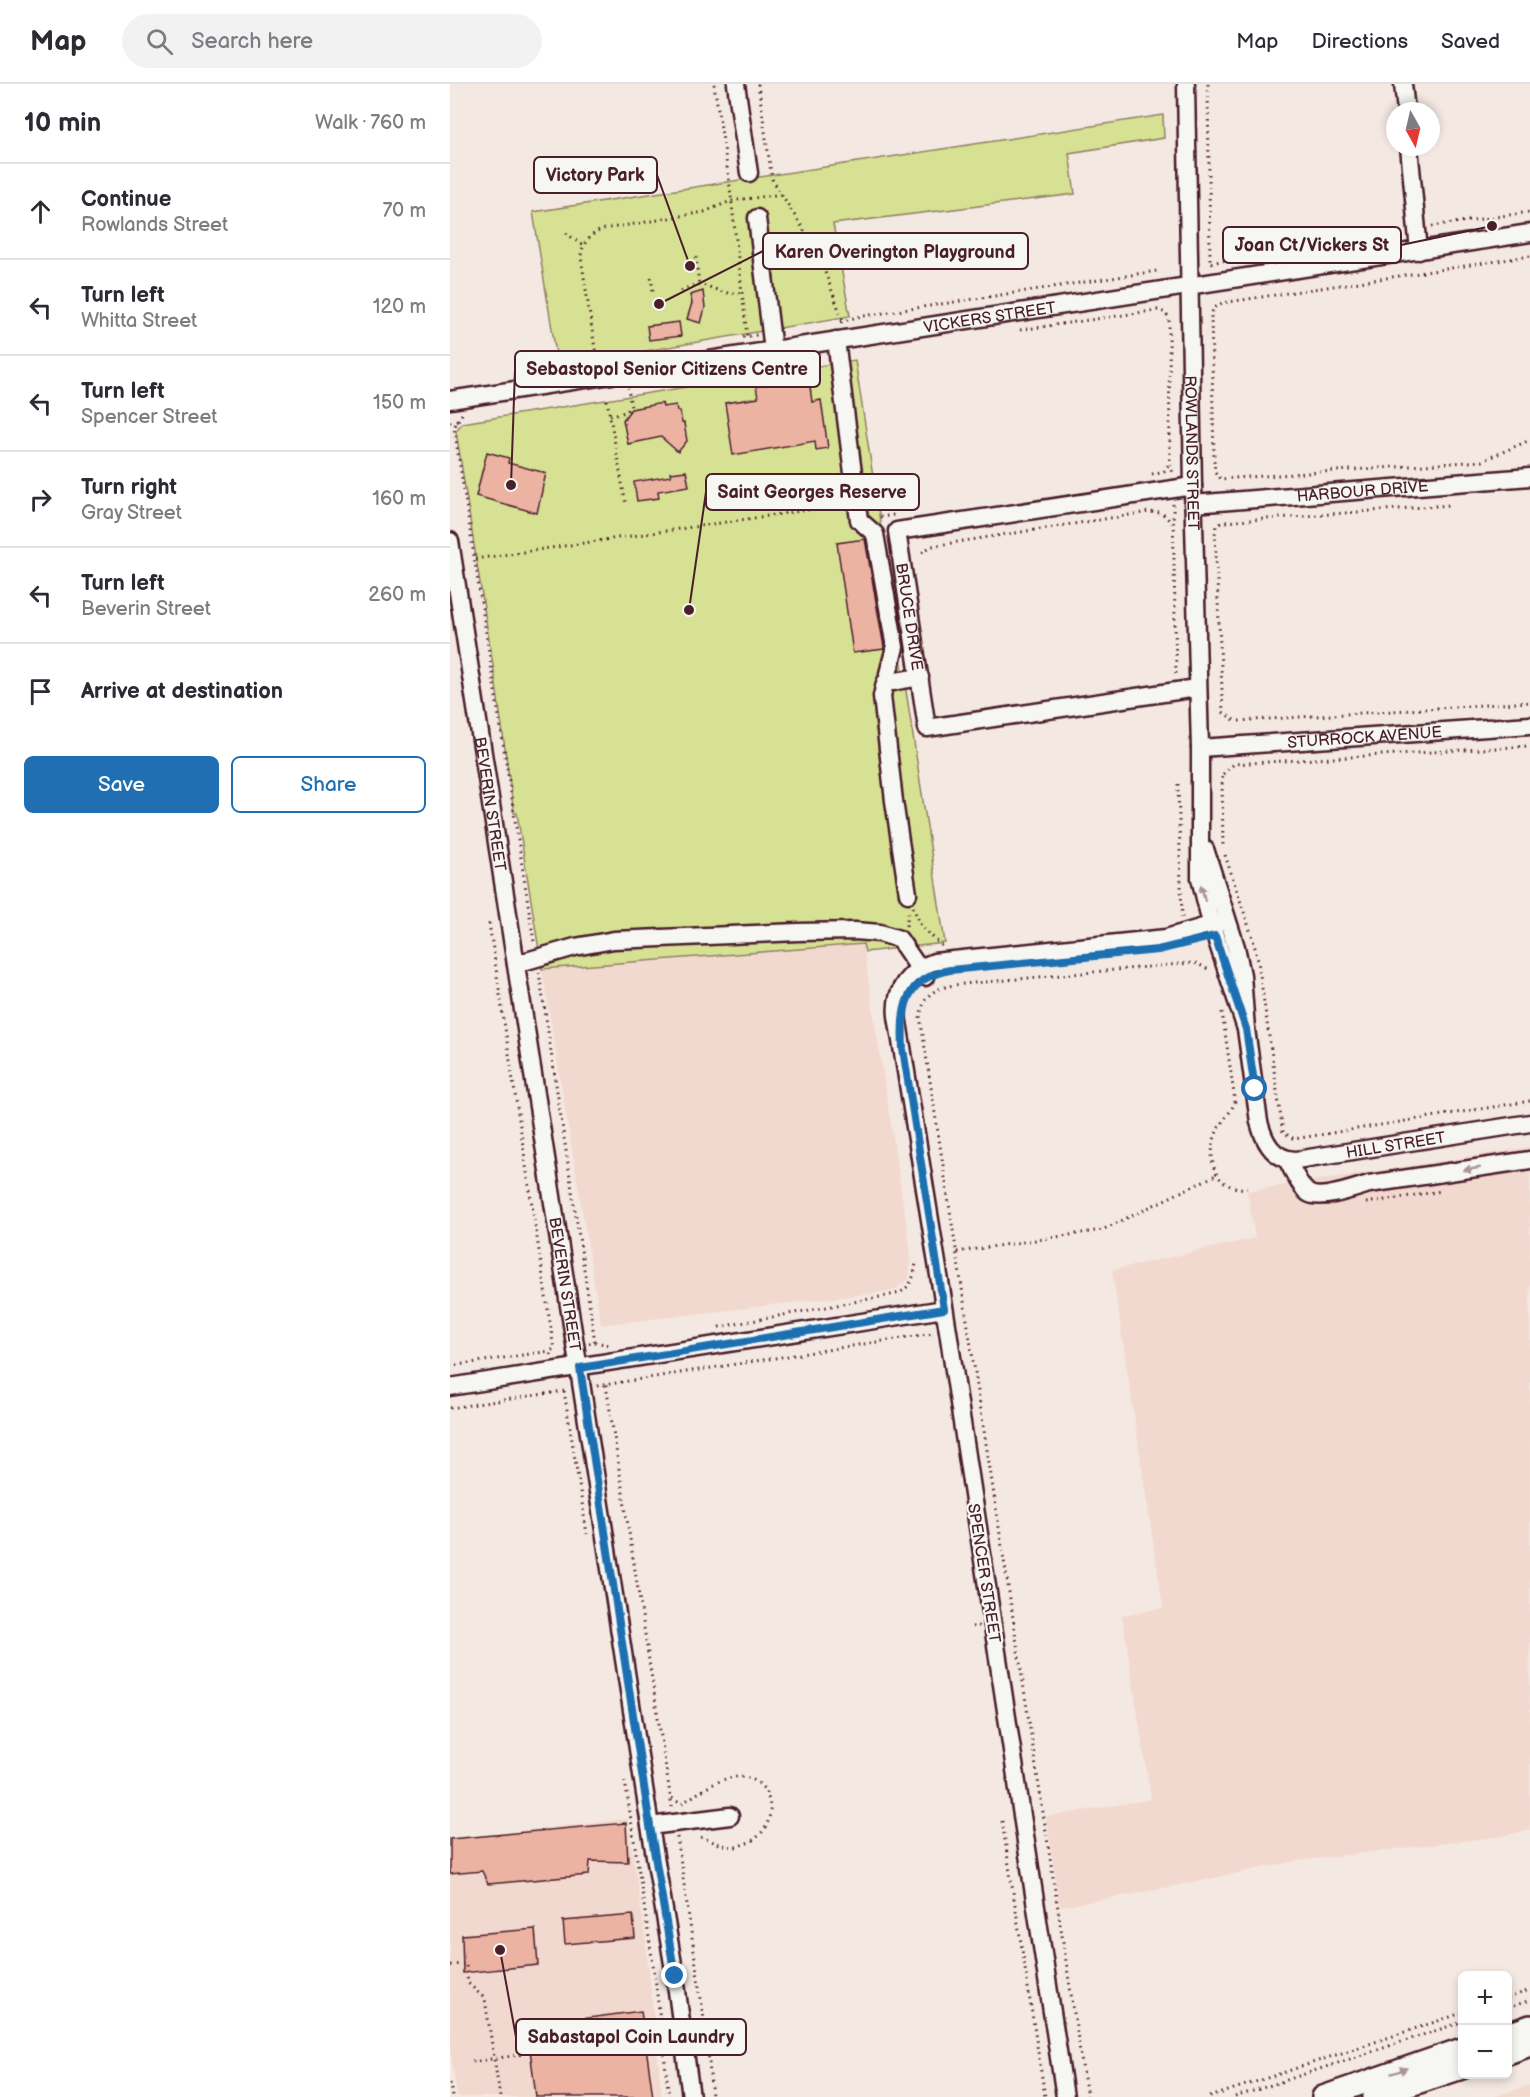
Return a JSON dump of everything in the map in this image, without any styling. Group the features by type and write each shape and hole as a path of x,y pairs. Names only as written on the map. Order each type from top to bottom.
{"main road":[{"path":"1512,2033 1530,2026"},
{"path":"1512,2052 1530,2045"},
{"path":"1323,2097 1458,2050"},
{"path":"1374,2097 1458,2069"}],"street":[{"path":"736,84 754,180"},
{"name":"ROWLANDS STREET","path":"1186,84 1193,504 1200,748 1200,878 1218,926 1246,1029 1263,1146 1287,1160"},
{"path":"1401,102 1403,84"},
{"path":"1403,156 1419,251"},
{"path":"757,218 773,350"},
{"name":"VICKERS STREET","path":"450,400 773,350 836,332 1190,285 1530,233"},
{"path":"836,332 859,520 875,534 895,647 888,674 893,682"},
{"name":"HARBOUR DRIVE","path":"1193,504 1530,477"},
{"name":"BRUCE DRIVE","path":"1193,486 897,531 927,728 1197,688"},
{"name":"BEVERIN STREET","path":"450,541 675,1976 691,2097"},
{"path":"908,894 882,696 885,683 920,677"},
{"name":"STURROCK AVENUE","path":"1200,748 1530,725"},
{"path":"922,973 931,963 946,960 1157,939 1218,926"},
{"path":"922,973 1158,950 1218,926"},
{"path":"516,964 575,946 614,940 798,932 880,933 893,936 903,944 922,973"},
{"name":"SPENCER STREET","path":"922,973 904,993 903,1049 1065,2097"},
{"name":"HILL STREET","path":"1287,1160 1530,1123"},
{"path":"1287,1160 1305,1190 1316,1196 1347,1191 1369,1184 1530,1160"},
{"path":"450,1387 944,1309"},
{"path":"650,1826 730,1815"}],"path":[{"path":"714,84 729,179 747,336 771,333"},
{"path":"758,84 772,179 818,253 843,321"},
{"path":"1208,84 1210,263 1401,232 1400,221"},
{"path":"754,180 760,198"},
{"path":"597,362 581,256 583,246 591,236 600,230 704,212 731,201 782,194"},
{"path":"1431,216 1432,228 1530,212"},
{"path":"566,233 583,246"},
{"path":"1530,256 1222,303 1214,308 1211,314 1214,460 1215,472 1220,479 1482,461 1530,440"},
{"path":"696,257 699,285"},
{"path":"836,332 843,321 857,317 1157,271"},
{"path":"651,277 653,291"},
{"path":"681,291 699,285 711,286 726,293 742,292"},
{"path":"1158,310 1166,313 1169,319 1176,692"},
{"path":"610,415 626,412 631,406 628,388"},
{"path":"607,400 626,505"},
{"path":"450,422 458,420 454,427 595,1342 613,1346"},
{"path":"475,559 857,502"},
{"path":"1234,720 1222,712 1215,534 1217,525 1224,522 1451,505"},
{"path":"922,552 932,546 1149,512 1162,513 1173,525"},
{"path":"1239,721 1530,702"},
{"path":"1530,746 1234,764 1222,776 1223,848 1258,961 1283,1132 1294,1139 1530,1101"},
{"path":"1178,784 1182,918"},
{"path":"903,944 910,902 921,926 944,947 946,960"},
{"path":"450,1366 554,1349 489,923"},
{"path":"1087,2097 920,1016 924,1001 930,994 953,985 1191,963 1205,967 1229,967"},
{"path":"1222,1011 1235,1101 1218,1128 1212,1153 1216,1175 1220,1180 1232,1187 1247,1188"},
{"path":"957,1252 1102,1230 1216,1175"},
{"path":"718,1327 904,1292 915,1275 916,1261"},
{"path":"673,1808 606,1385 948,1331"},
{"path":"450,1408 564,1391"},
{"path":"670,1796 681,1804 732,1777 745,1777 767,1793 771,1810 764,1829 755,1839 735,1847 696,1836"},
{"path":"1002,1821 1045,2097"},
{"path":"632,1831 652,1959 669,2097"},
{"path":"682,1838 678,1844 707,2039 712,2097"},
{"path":"450,1965 466,1964 468,1983 485,1999 500,2097"},
{"path":"1512,1997 1530,1990"},
{"path":"1512,2006 1530,2000"},
{"path":"1210,2097 1458,2014"},
{"path":"1235,2097 1458,2023"},
{"path":"472,2062 525,2054"},
{"path":"450,2083 452,2097"}],"shaded area":[{"path":"863,944 911,1253 909,1279 893,1291 601,1325 542,969 780,947"},
{"path":"1530,1147 1530,1830 1497,1837 1297,1861 1060,1907 1046,1817 1151,1799 1122,1615 1163,1608 1112,1270 1255,1238 1247,1191"},
{"path":"627,1819 645,1933 662,2097 457,2097 450,2048 450,1839"},
{"path":"1530,2085 1530,2097 1493,2097"}],"green space":[{"path":"1163,115 1164,138 1069,153 1075,194 833,224 850,316 558,366 533,212"},
{"path":"855,360 945,943 865,952 863,944 542,969 517,813 514,813 456,431 462,423"}],"building":[{"path":"703,291 705,308 701,323 687,319 692,303 690,295"},
{"path":"679,322 681,336 649,340 647,326"},
{"path":"809,379 812,402 821,400 828,448 816,450 815,441 733,455 725,403 758,398 756,386"},
{"path":"662,403 663,407 676,405 677,411 680,411 682,423 684,423 687,441 678,452 661,437 628,444 623,420 631,409"},
{"path":"487,452 509,458 508,463 546,473 537,513 476,496"},
{"path":"686,471 689,486 658,491 659,498 637,501 634,482"},
{"path":"865,539 884,649 853,653 837,543"},
{"path":"626,1823 628,1862 590,1861 589,1875 488,1884 482,1871 450,1874 450,1839"},
{"path":"633,1915 635,1938 565,1944 563,1921"},
{"path":"535,1929 538,1965 463,1973 462,1935"},
{"path":"641,2011 653,2097 536,2097 527,2026"}],"place":[{"name":"Joan Ct/Vickers St","path":"1492,226"},
{"name":"Victory Park","path":"690,266"},
{"name":"Karen Overington Playground","path":"659,304"},
{"name":"Sebastopol Senior Citizens Centre","path":"511,485"},
{"name":"Saint Georges Reserve","path":"689,610"},
{"name":"Sabastapol Coin Laundry","path":"500,1950"}],"route":[{"path":"675,1976 580,1368 944,1309 903,1049 902,1026 903,1010 910,994 920,981 932,974 950,970 1158,950 1215,936 1241,1008 1255,1089"}]}
